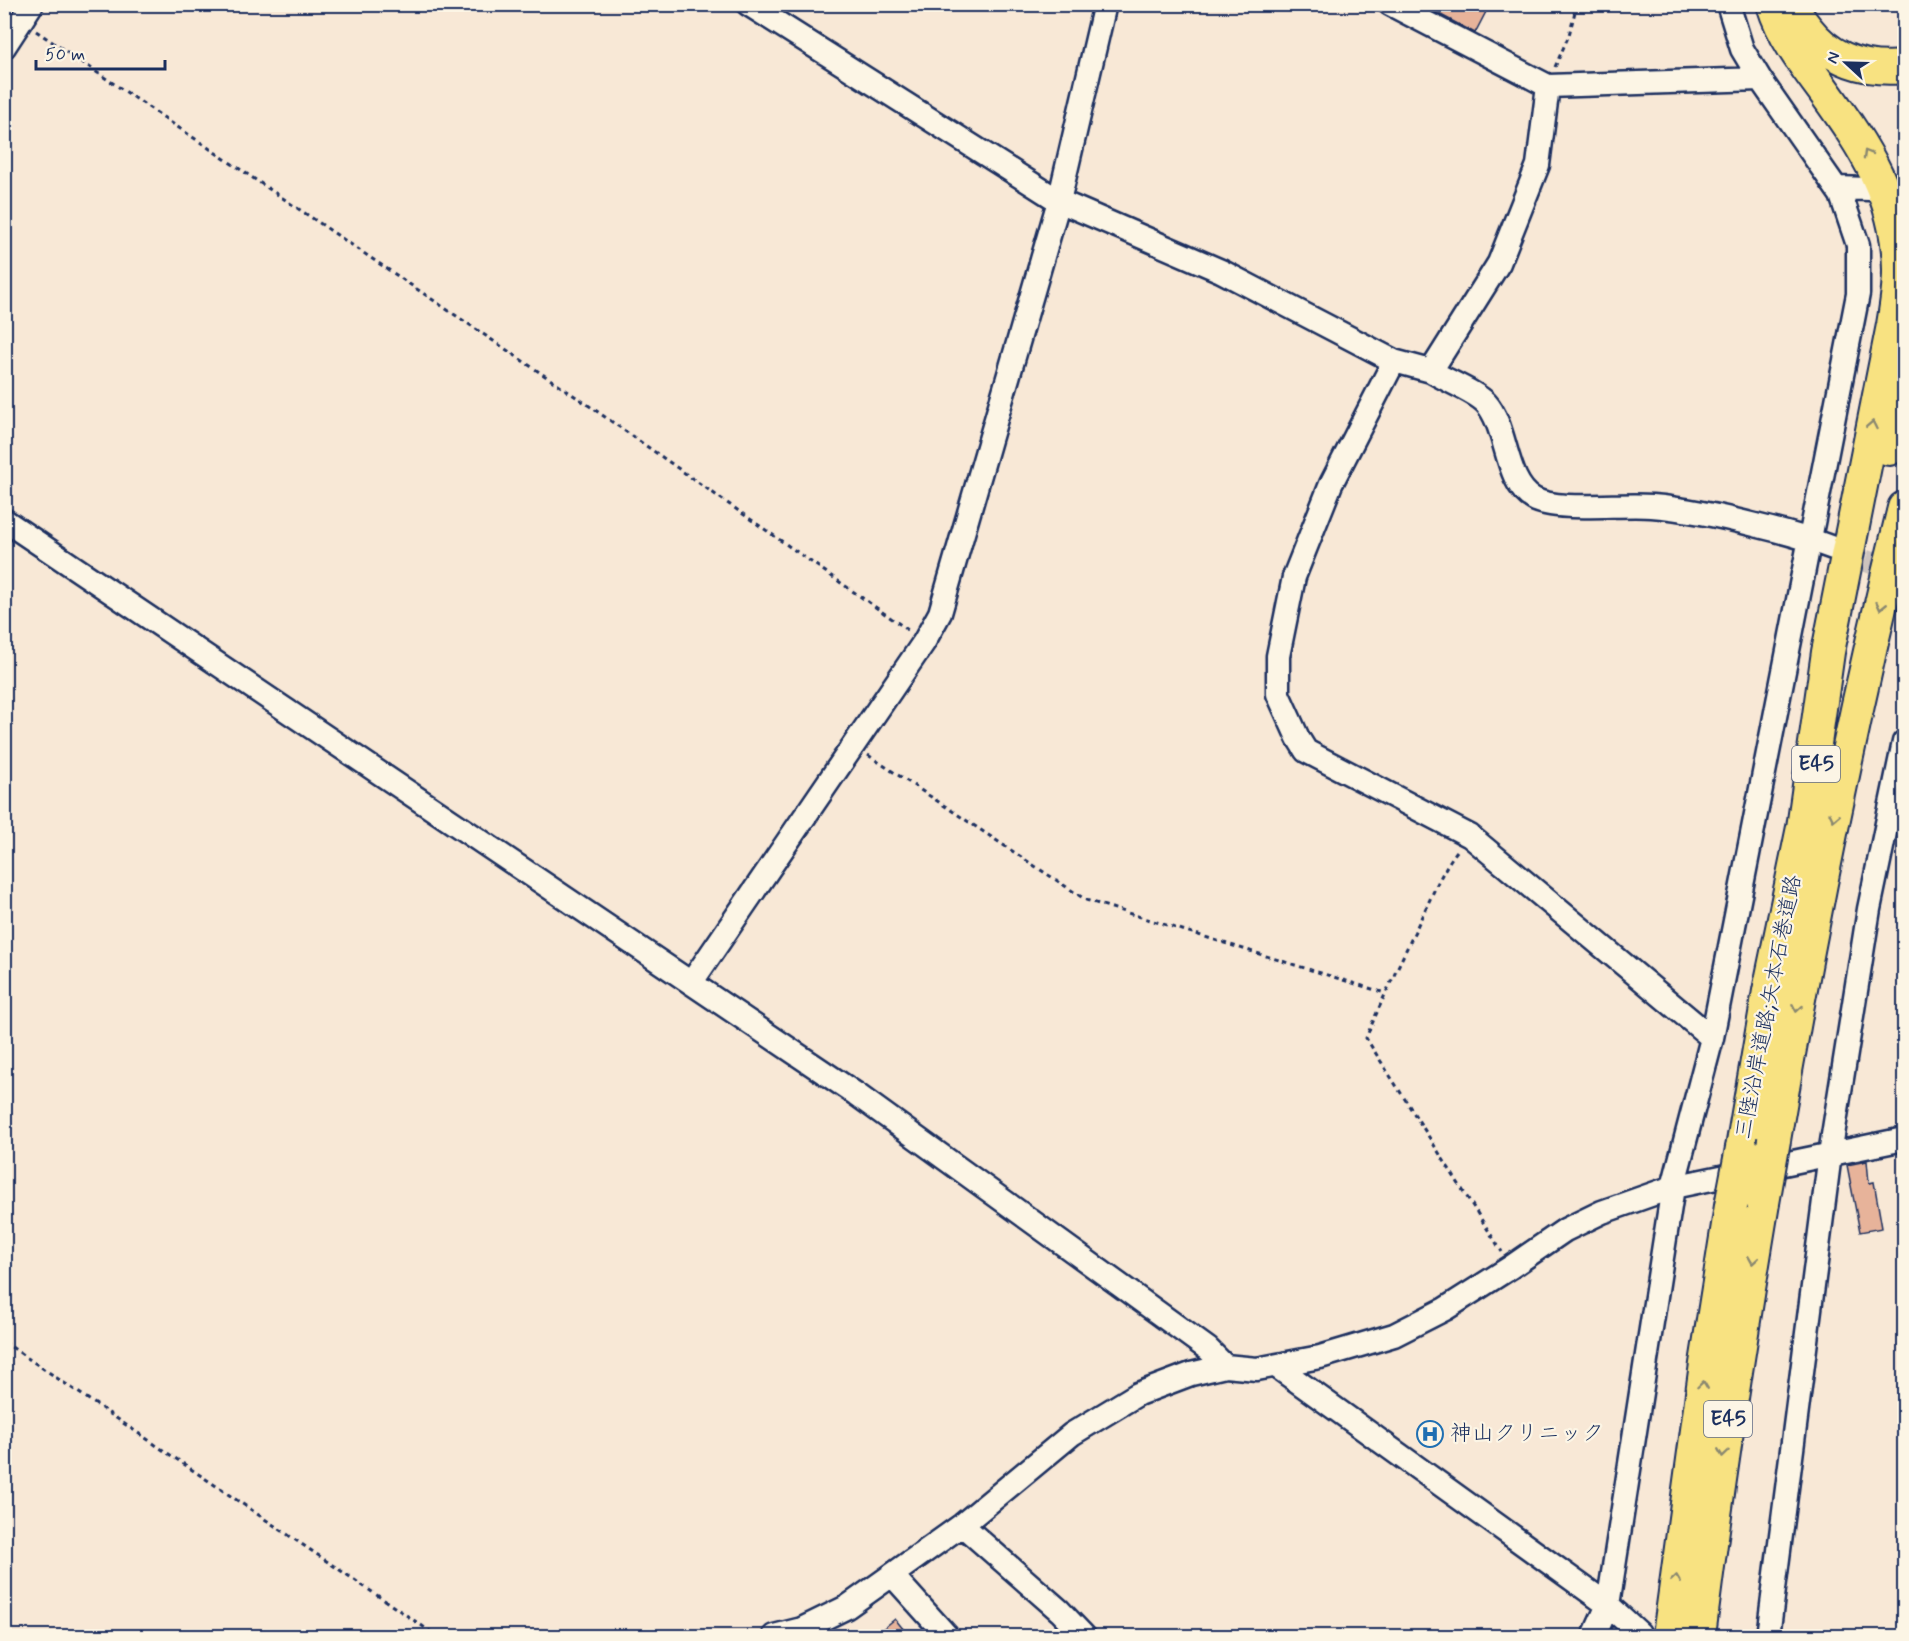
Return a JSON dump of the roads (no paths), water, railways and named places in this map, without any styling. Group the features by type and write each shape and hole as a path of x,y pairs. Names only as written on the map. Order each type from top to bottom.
{"highway":[{"path":"1773,4 1777,18 1789,40 1856,135 1871,162 1890,207 1898,250 1899,272 1893,325 1828,652 1802,835"},
{"path":"1792,4 1813,37 1837,56 1871,67 1905,67"},
{"name":"三陸沿岸道路;矢本石巻道路","path":"1654,1635 1706,1364 1769,991 1839,656 1905,383"},
{"name":"三陸沿岸道路;矢本石巻道路","path":"1699,1636 1736,1367 1799,993 1830,837 1905,508"}],"street":[{"path":"748,4 1059,201 1221,271 1394,361 1431,371 1486,402 1495,417 1514,473 1524,490 1534,499 1551,505 1672,508 1714,515 1809,539 1833,548"},
{"path":"691,983 924,642 940,613 1059,201 1106,4"},
{"path":"1390,4 1548,86 1760,79"},
{"path":"1594,1636 1608,1605 1673,1187 1712,1038 1858,294 1858,244 1841,195 1760,79 1742,49 1728,4"},
{"path":"4,47 26,13"},
{"path":"1431,371 1499,263 1538,165 1548,86"},
{"path":"1836,188 1869,189"},
{"path":"1394,361 1331,484 1294,577 1278,656 1278,694 1298,738 1306,751 1470,836 1712,1038"},
{"path":"4,520 856,1094 1208,1349 1226,1366"},
{"path":"1768,1636 1830,1154 1869,909 1905,742"},
{"path":"774,1636 802,1629 847,1608 962,1526 1072,1434 1138,1394 1191,1374 1226,1366 1257,1369 1276,1366 1320,1357 1394,1335 1445,1309 1565,1230 1602,1212 1673,1187 1905,1139"},
{"path":"1276,1366 1608,1605 1654,1635"},
{"path":"962,1526 1060,1611 1084,1636"},
{"path":"893,1576 947,1636"}],"tunnel":[{"path":"1834,549 1904,575"}],"place":[{"name":"神山クリニック","path":"1430,1434"}]}
